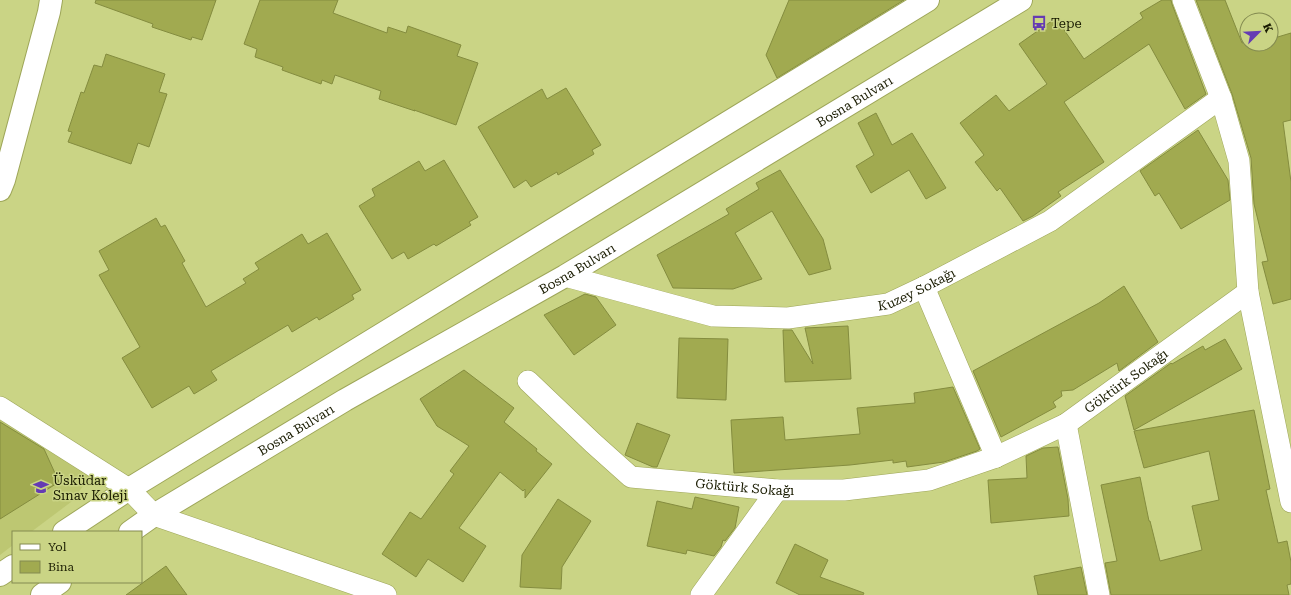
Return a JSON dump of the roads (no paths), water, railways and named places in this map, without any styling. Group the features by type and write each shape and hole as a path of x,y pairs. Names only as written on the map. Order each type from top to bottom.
{"main road":[{"path":"0,190 4,180 51,0"},
{"path":"65,531 129,488 928,0"},
{"name":"Bosna Bulvarı","path":"131,531 154,515 345,400 565,276 1021,0"},
{"path":"0,575 12,567"},
{"path":"42,595 59,583"}],"street":[{"path":"1183,0 1221,98 1239,161 1248,292 1291,502"},
{"name":"Kuzey Sokağı","path":"565,276 713,316 788,318 888,304 924,287 1050,221 1221,98"},
{"path":"924,287 996,457"},
{"name":"Göktürk Sokağı","path":"528,381 631,477 778,490 844,490 929,480 996,457 1066,424 1248,292"},
{"path":"0,407 129,488 154,515 386,595"},
{"path":"1066,424 1099,595"},
{"path":"701,595 778,490"}],"place":[{"name":"Tepe","path":"1039,23"},
{"name":"Üsküdar Sınav Koleji","path":"41,487"}]}
